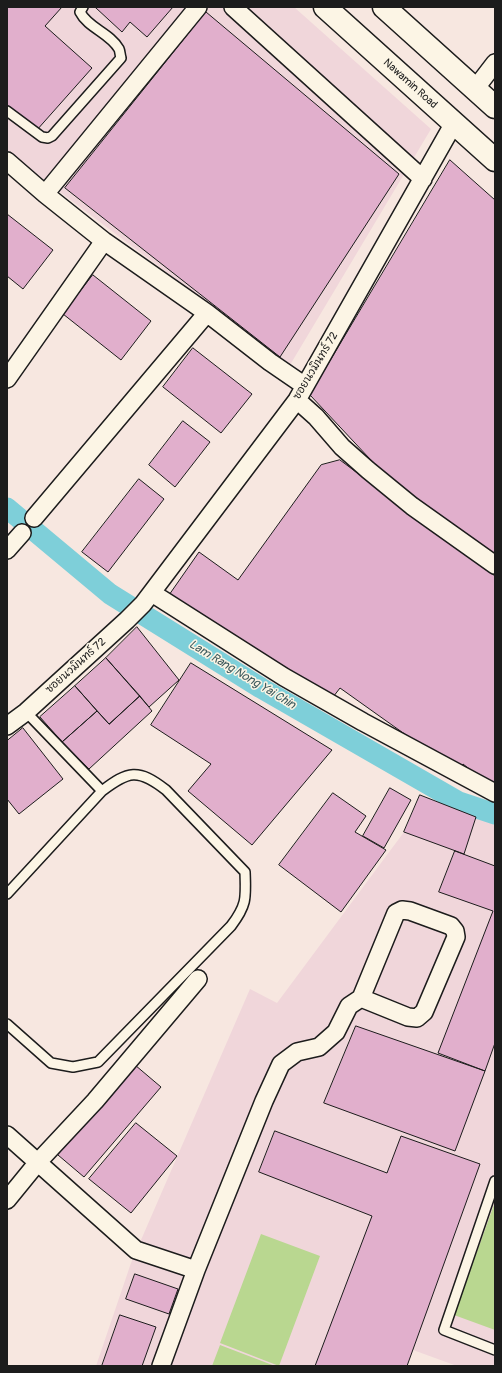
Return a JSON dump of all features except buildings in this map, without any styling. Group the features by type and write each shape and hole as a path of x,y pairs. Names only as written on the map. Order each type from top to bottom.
{"main road":[{"name":"Nawamin Road","path":"325,7 495,160"},
{"path":"384,7 495,107"}],"street":[{"path":"45,194 198,7"},
{"path":"232,7 423,179"},
{"path":"475,89 495,62"},
{"name":"ซอยนวมินทร์ 72","path":"7,726 26,712 127,620 147,598 296,400 454,123"},
{"path":"7,161 45,194 104,241 207,312 270,362 305,386"},
{"path":"7,379 104,241"},
{"path":"34,518 207,312"},
{"path":"296,400 316,417 342,447 368,470 412,506 495,565"},
{"path":"7,550 22,533"},
{"path":"147,598 363,722 495,793"},
{"path":"161,1366 196,1270 264,1101 281,1064 297,1052 319,1047 336,1032 349,1006 361,998 396,913 402,910 410,911 451,926 455,931 456,937 424,1012 417,1018 408,1017 361,998"},
{"path":"7,1200 38,1162 95,1102 198,979"},
{"path":"7,1135 136,1250 196,1270"}],"lane":[{"path":"7,111 42,137 48,138 52,136 121,58 119,49 83,18 80,12 82,7"},
{"path":"26,712 102,791"},
{"path":"7,894 102,791 118,779 133,773 154,780 166,790 245,872 246,898 239,915 231,926 98,1062 73,1067 51,1064 7,1024"},
{"path":"495,1181 444,1330 495,1350"}],"shaded area":[{"path":"7,7 294,7 431,129 290,365 48,183 7,150"},
{"path":"420,795 495,825 495,1366 457,1366 413,1350 407,1366 96,1366 131,1263 250,989 277,1003 404,832"}],"green space":[{"path":"495,1202 495,1330 454,1315"},
{"path":"261,1234 320,1256 279,1366 220,1343"},
{"path":"220,1345 275,1366 212,1366"}],"waterway":[{"name":"Lam Rang Nong Yai Chin","path":"7,508 110,594 261,688 459,802 495,814"}]}
